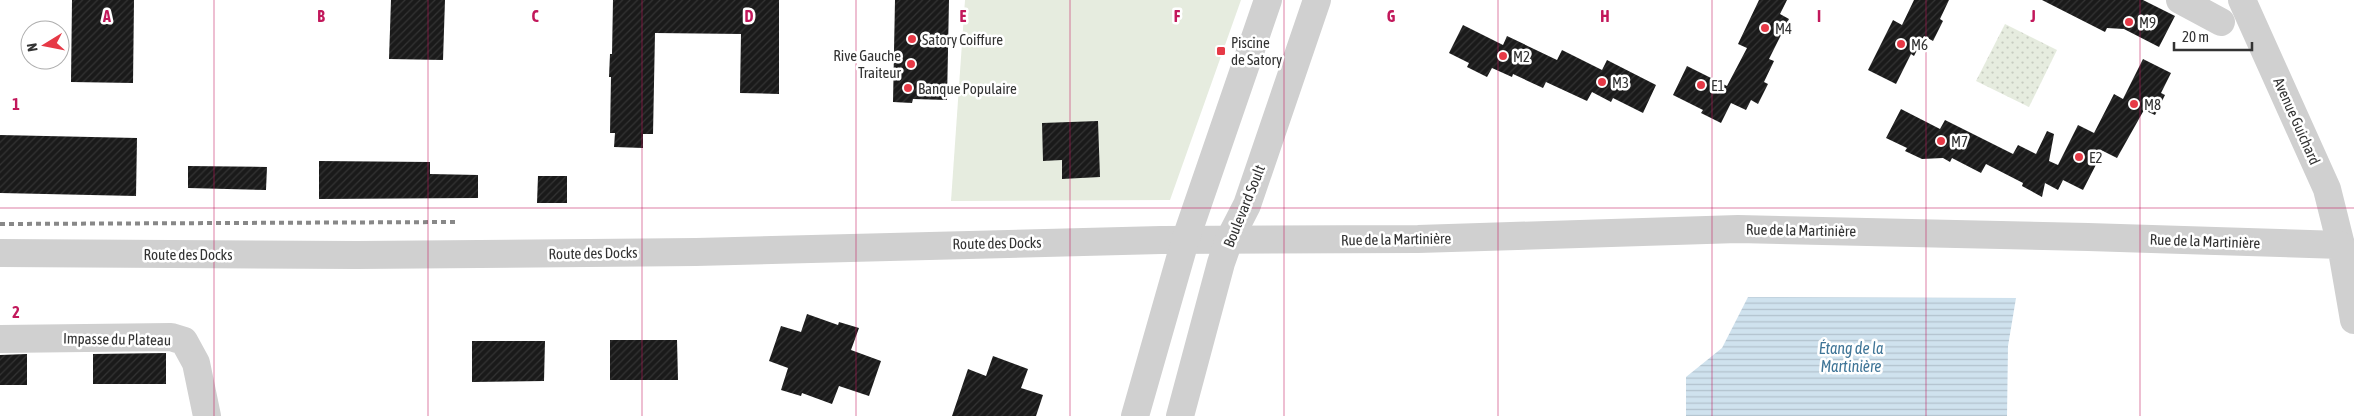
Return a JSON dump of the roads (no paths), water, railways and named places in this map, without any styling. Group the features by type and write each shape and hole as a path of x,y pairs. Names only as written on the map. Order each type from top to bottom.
{"street":[{"path":"1135,416 1185,241 1268,0"},
{"name":"Boulevard Soult","path":"1180,416 1229,240 1247,205 1317,0"},
{"path":"2180,0 2221,22"},
{"name":"Avenue Guichard","path":"2242,0 2328,190 2341,245"},
{"name":"Rue de la Martinière","path":"1185,241 1418,239 1738,229 2341,245"},
{"name":"Route des Docks","path":"0,253 357,255 686,252 975,244 1185,241"},
{"path":"2341,245 2354,320"},
{"name":"Impasse du Plateau","path":"0,339 171,338 184,342 196,363 207,416"}],"water":[{"name":"Étang de la Martinière","path":"1748,297 2016,298 2008,346 2007,416 1686,416 1686,377 1722,348"}],"railway":[{"path":"0,224 455,222"}],"place":[{"name":"M9","path":"2129,22"},
{"name":"M4","path":"1765,28"},
{"name":"Satory Coiffure","path":"912,39"},
{"name":"M6","path":"1901,44"},
{"name":"Piscine de Satory","path":"1221,51"},
{"name":"M2","path":"1503,56"},
{"name":"Rive Gauche Traiteur","path":"911,64"},
{"name":"M3","path":"1602,82"},
{"name":"E1","path":"1701,85"},
{"name":"Banque Populaire","path":"908,88"},
{"name":"M8","path":"2134,104"},
{"name":"M7","path":"1941,141"},
{"name":"E2","path":"2079,157"}]}
